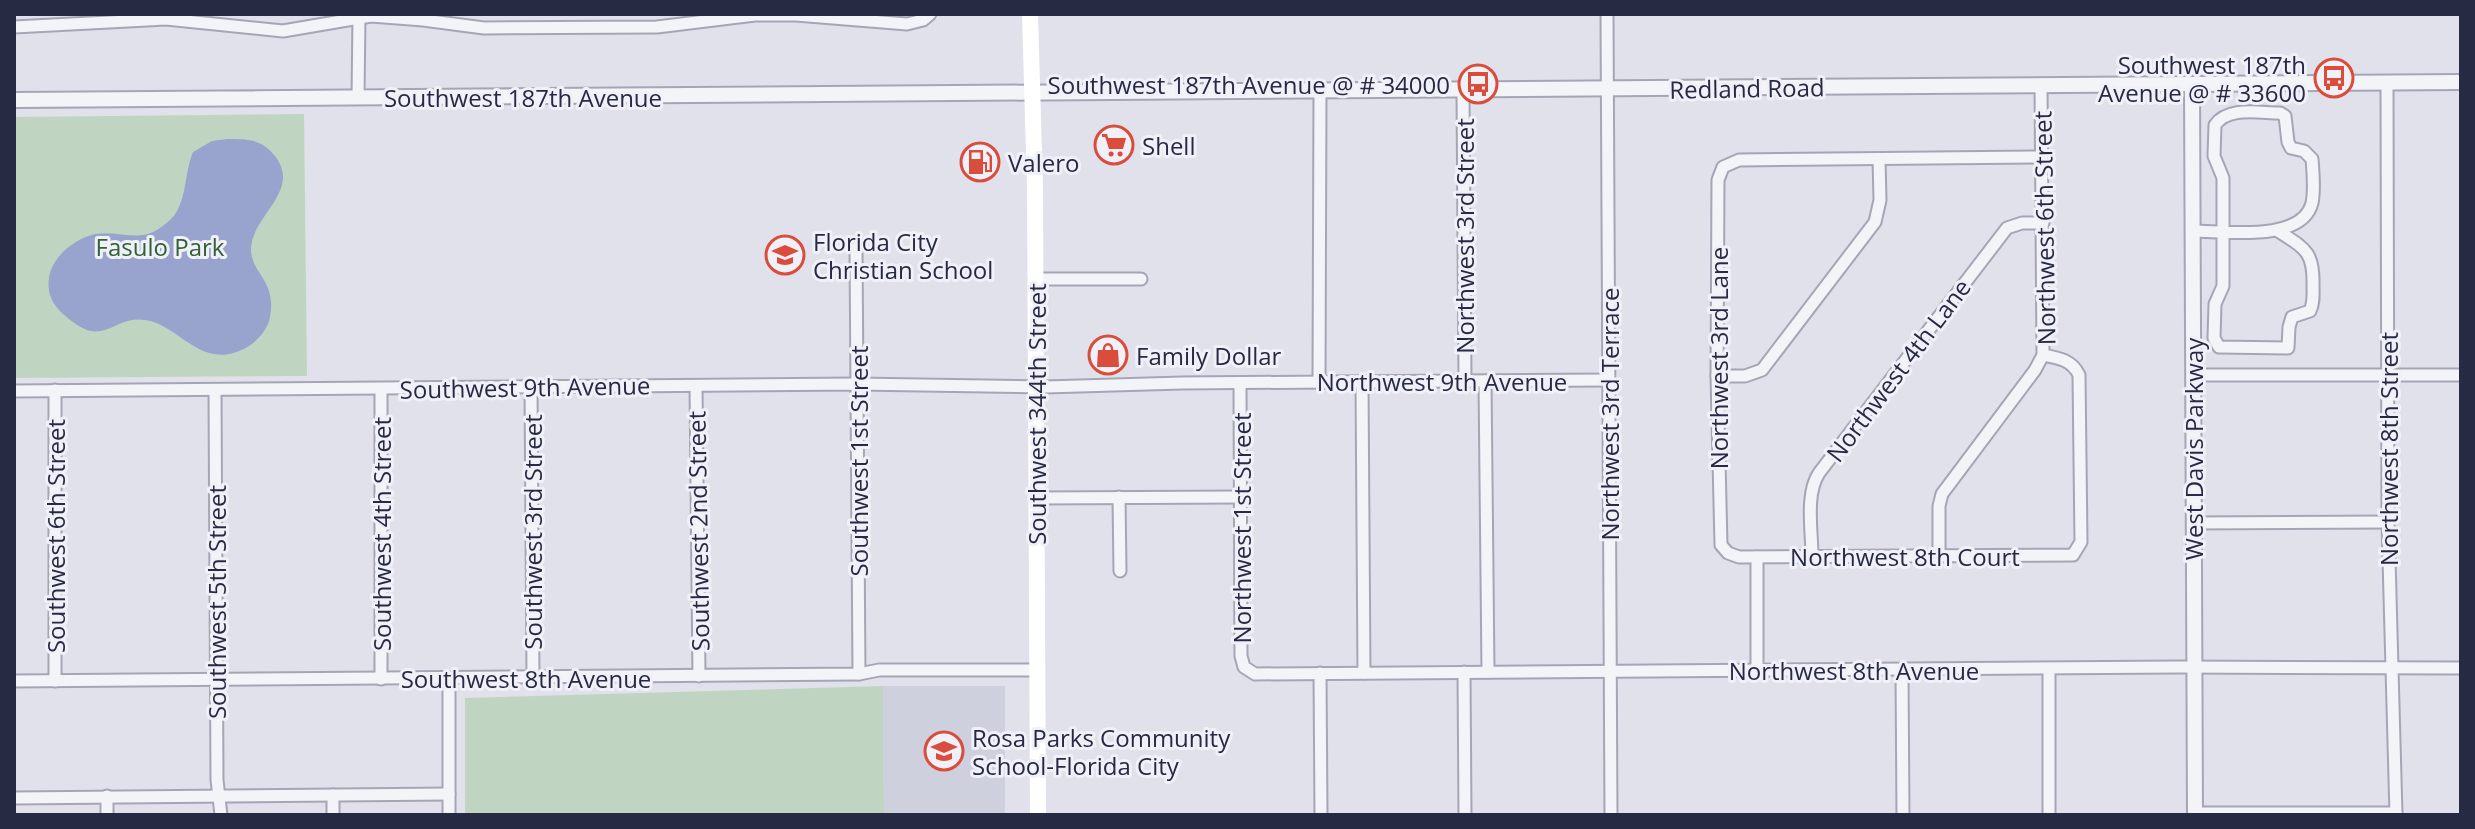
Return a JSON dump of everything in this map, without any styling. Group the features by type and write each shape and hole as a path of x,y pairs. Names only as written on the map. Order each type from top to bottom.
{"main road":[{"name":"Southwest 344th Street","path":"1030,14 1038,815"}],"street":[{"path":"14,27 79,19 177,19 283,31 358,16 384,16 484,28 657,27 755,15 856,18 907,24 923,20 930,14"},
{"name":"Northwest 3rd Terrace","path":"1607,14 1611,815"},
{"path":"358,16 358,98"},
{"name":"Redland Road","path":"1032,94 2461,82"},
{"name":"Northwest 8th Street","path":"2387,83 2388,522 2396,814"},
{"name":"Northwest 6th Street","path":"2041,84 2043,355 2072,364 2079,375 2081,542"},
{"name":"West Davis Parkway","path":"2192,84 2195,814"},
{"name":"Northwest 3rd Street","path":"1463,91 1465,381"},
{"path":"1319,382 1320,92"},
{"name":"Southwest 187th Avenue","path":"14,100 1032,94"},
{"path":"2193,231 2223,231 2278,231 2292,225 2309,210 2313,191 2312,159 2304,151 2291,148 2285,116 2280,113 2229,113 2215,125 2214,156 2223,178 2223,231 2223,286 2215,304 2214,338 2216,344 2226,349 2288,348 2292,317 2310,311 2313,271 2310,256 2278,231"},
{"path":"1717,376 1745,376 1762,370 1875,222 1880,200 1879,159 2042,157"},
{"name":"Northwest 3rd Lane","path":"1724,550 1719,539 1717,376 1718,180 1723,167 1739,160 1879,159"},
{"name":"Northwest 4th Lane","path":"1812,556 1813,482 1819,473 2007,228 2022,223 2043,223"},
{"name":"Southwest 1st Street","path":"856,248 859,674"},
{"path":"1035,279 1141,279"},
{"path":"1939,555 1939,506 1942,494 2043,355"},
{"path":"2193,375 2461,375"},
{"name":"Northwest 9th Avenue","path":"1036,387 1609,380"},
{"path":"1362,381 1364,673"},
{"name":"Northwest 3rd Street","path":"1485,381 1488,672"},
{"name":"Northwest 1st Street","path":"1240,383 1241,656 1248,671"},
{"name":"Southwest 9th Avenue","path":"14,391 857,384 1036,387"},
{"name":"Southwest 2nd Street","path":"696,386 699,676"},
{"name":"Southwest 3rd Street","path":"531,387 533,678"},
{"name":"Southwest 4th Street","path":"381,389 381,679"},
{"name":"Southwest 6th Street","path":"55,390 55,681"},
{"name":"Southwest 5th Street","path":"215,390 217,780 221,815"},
{"path":"1119,497 1120,571"},
{"path":"1036,498 1241,497"},
{"path":"2193,523 2388,522"},
{"name":"Northwest 8th Court","path":"1724,550 1733,555 1757,557 2054,557 2073,555 2081,542"},
{"path":"1757,557 1757,670"},
{"name":"Northwest 8th Avenue","path":"1248,671 1259,674 2461,668"},
{"path":"2049,669 2049,815"},
{"name":"Southwest 8th Avenue","path":"14,681 533,678 859,674 879,670 1037,670"},
{"path":"1902,670 1903,815"},
{"path":"1464,672 1465,815"},
{"path":"1320,673 1321,815"},
{"path":"449,678 449,815"},
{"path":"14,798 449,794"},
{"path":"333,795 333,815"},
{"path":"107,796 107,815"},
{"path":"2195,814 2396,814"}],"shaded area":[{"name":"Rosa Parks Community School-Florida City","path":"883,686 1005,686 1005,815 884,815"}],"green space":[{"name":"Fasulo Park","path":"304,114 307,376 14,378 14,117"},
{"path":"883,686 884,815 465,815 465,698"}],"water":[{"path":"227,139 260,143 270,150 282,169 280,192 259,225 251,249 252,258 270,294 269,321 260,337 249,346 229,354 212,354 153,322 136,320 105,330 89,331 62,313 49,292 51,269 60,255 87,236 107,233 144,235 161,227 176,214 180,206 193,152 212,141"}],"place":[{"name":"Southwest 187th Avenue @ # 33600","path":"2334,78"},
{"name":"Southwest 187th Avenue @ # 34000","path":"1478,84"},
{"name":"Shell","path":"1114,145"},
{"name":"Valero","path":"980,162"},
{"name":"Florida City Christian School","path":"785,255"},
{"name":"Family Dollar","path":"1108,355"},
{"name":"Rosa Parks Community School-Florida City","path":"944,751"}]}
